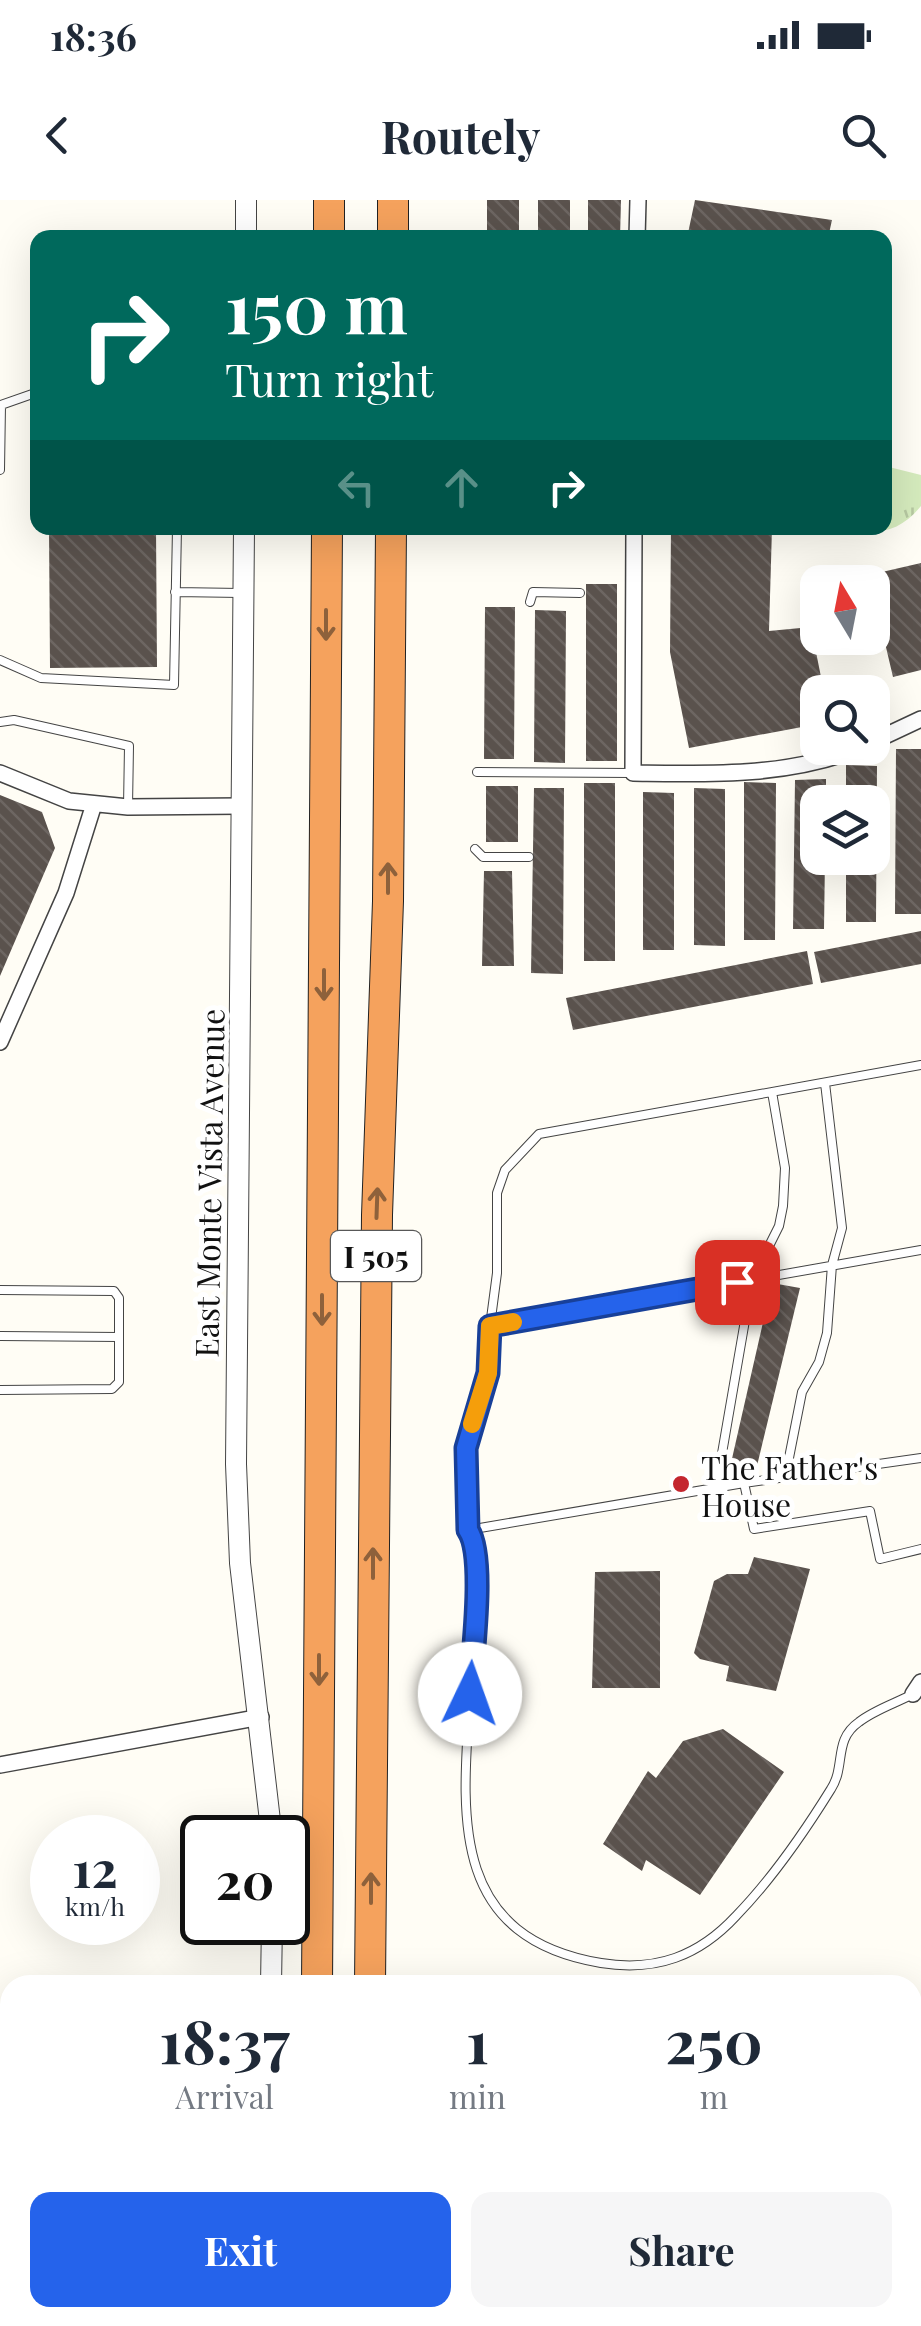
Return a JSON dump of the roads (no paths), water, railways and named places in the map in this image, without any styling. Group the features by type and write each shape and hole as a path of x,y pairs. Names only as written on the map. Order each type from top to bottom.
{"highway":[{"path":"329,200 329,230"},
{"path":"393,200 393,230"},
{"name":"I 505","path":"317,1975 327,535"},
{"name":"I 505","path":"370,1975 376,1215 388,901 391,535"}],"street":[{"path":"246,200 246,230"},
{"path":"638,200 638,230"},
{"name":"East Monte Vista Avenue","path":"244,535 236,1464 240,1563 270,1815"},
{"path":"634,535 633,774 735,774 800,765"},
{"path":"890,733 921,718"},
{"path":"0,773 69,801 128,807 242,806"},
{"path":"0,1042 66,893 94,804"},
{"path":"0,1765 261,1717"},
{"path":"271,1975 272,1945"}],"lane":[{"path":"0,470 1,404 30,395"},
{"path":"0,660 41,678 174,684 176,535"},
{"path":"175,592 243,593"},
{"path":"530,602 533,592 580,593"},
{"path":"0,722 14,720 129,746 128,807"},
{"path":"477,772 633,774"},
{"path":"475,849 484,857 529,857"},
{"path":"917,1688 858,1722 840,1742 834,1785 739,1914 708,1945 679,1960 647,1965 570,1958 541,1946 516,1927 488,1893 467,1844 464,1762 476,1566 475,1540 468,1530 466,1448 488,1373 497,1273 498,1192 505,1170 539,1134 921,1065"},
{"path":"785,1478 802,1392 819,1362 827,1333 832,1265 842,1228 824,1083"},
{"path":"716,1488 752,1280 778,1226 783,1206 785,1168 772,1092"},
{"path":"490,1326 921,1250"},
{"path":"0,1290 114,1291 119,1298 119,1382 112,1388 0,1390"},
{"path":"0,1336 119,1336"},
{"path":"468,1530 744,1483 921,1458"},
{"path":"744,1483 754,1530 870,1510 880,1560 921,1549"}],"place":[{"name":"The Father's House","path":"681,1484"}]}
